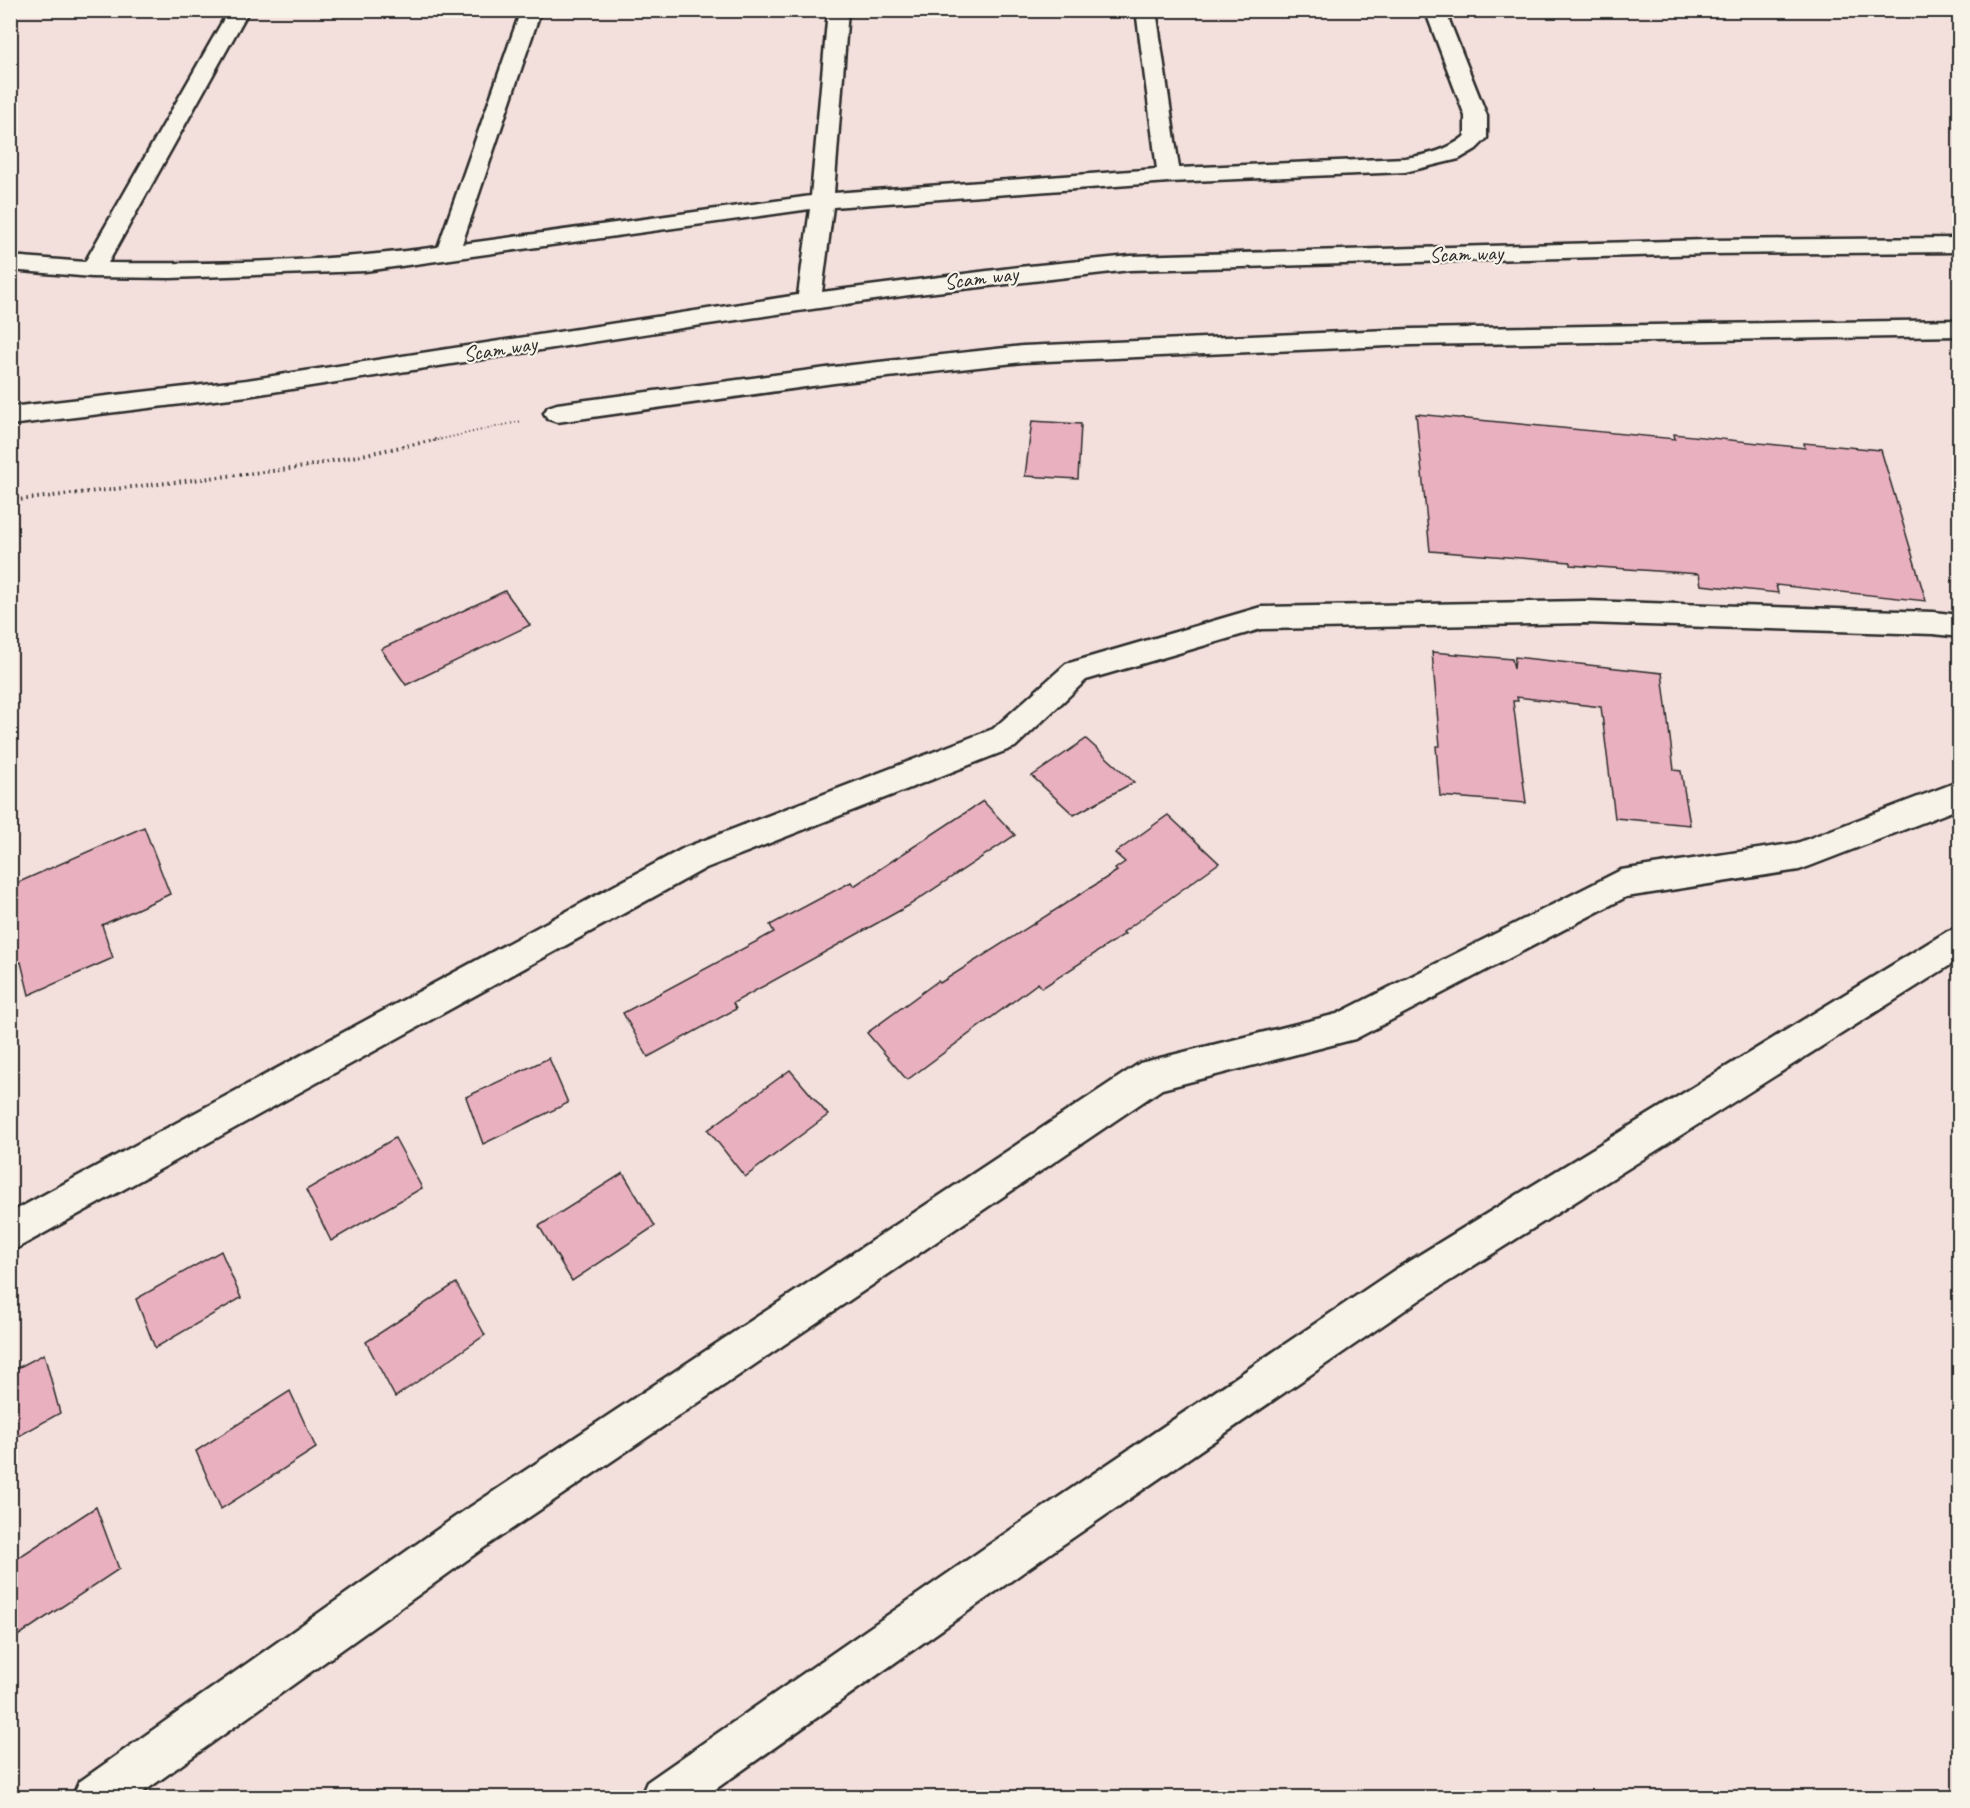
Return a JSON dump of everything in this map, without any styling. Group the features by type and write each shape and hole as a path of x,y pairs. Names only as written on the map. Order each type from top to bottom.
{"street":[{"path":"92,270 239,10"},
{"path":"448,251 531,10"},
{"path":"809,301 822,201 838,10"},
{"path":"1146,10 1169,175"},
{"path":"10,263 92,270 288,268 365,264 822,201 1169,175 1405,165 1434,160 1463,150 1476,138 1476,116 1435,10"},
{"name":"Scam way","path":"10,416 246,388 809,301 1020,273 1130,263 1708,247 1959,245"},
{"path":"557,413 834,375 1023,354 1411,337 1959,328"},
{"path":"10,1234 695,858 1004,738 1076,672 1261,618 1585,612 1933,623 1959,626"},
{"path":"95,1797 470,1532 1153,1075 1343,1028 1621,884 1799,856 1959,794"},
{"path":"663,1797 1037,1537 1407,1285 1959,941"}],"path":[{"path":"10,501 298,468 354,458 557,413"}],"building":[{"path":"1416,414 1675,439 1674,434 1805,448 1804,443 1881,450 1926,601 1776,585 1778,593 1701,585 1699,574 1570,565 1570,562 1430,551"},
{"path":"1032,421 1081,424 1078,479 1025,476"},
{"path":"505,591 530,625 406,685 381,649"},
{"path":"1432,652 1512,659 1514,669 1515,657 1662,673 1674,770 1681,771 1690,825 1615,818 1601,707 1517,697 1518,701 1513,701 1526,803 1440,796 1436,746 1440,746"},
{"path":"1086,739 1134,782 1074,815 1032,776"},
{"path":"983,801 1015,835 908,906 733,1003 736,1009 648,1057 623,1013 774,932 770,925 851,882 854,886"},
{"path":"1168,815 1219,863 1123,932 1125,934 1042,988 1038,983 907,1080 867,1033 938,981 940,983 1117,871 1115,869 1125,862 1115,853"},
{"path":"144,827 170,894 102,925 113,958 29,995 21,962 10,967 10,886"},
{"path":"549,1058 568,1103 483,1144 466,1097"},
{"path":"790,1070 828,1115 745,1177 708,1130"},
{"path":"395,1138 422,1188 331,1241 306,1190"},
{"path":"623,1173 655,1226 572,1281 539,1226"},
{"path":"221,1251 241,1298 155,1348 136,1299"},
{"path":"456,1283 485,1335 395,1397 366,1342"},
{"path":"44,1354 60,1413 10,1441 10,1372"},
{"path":"290,1391 316,1448 221,1509 196,1451"},
{"path":"96,1507 119,1569 10,1641 10,1563"}]}
